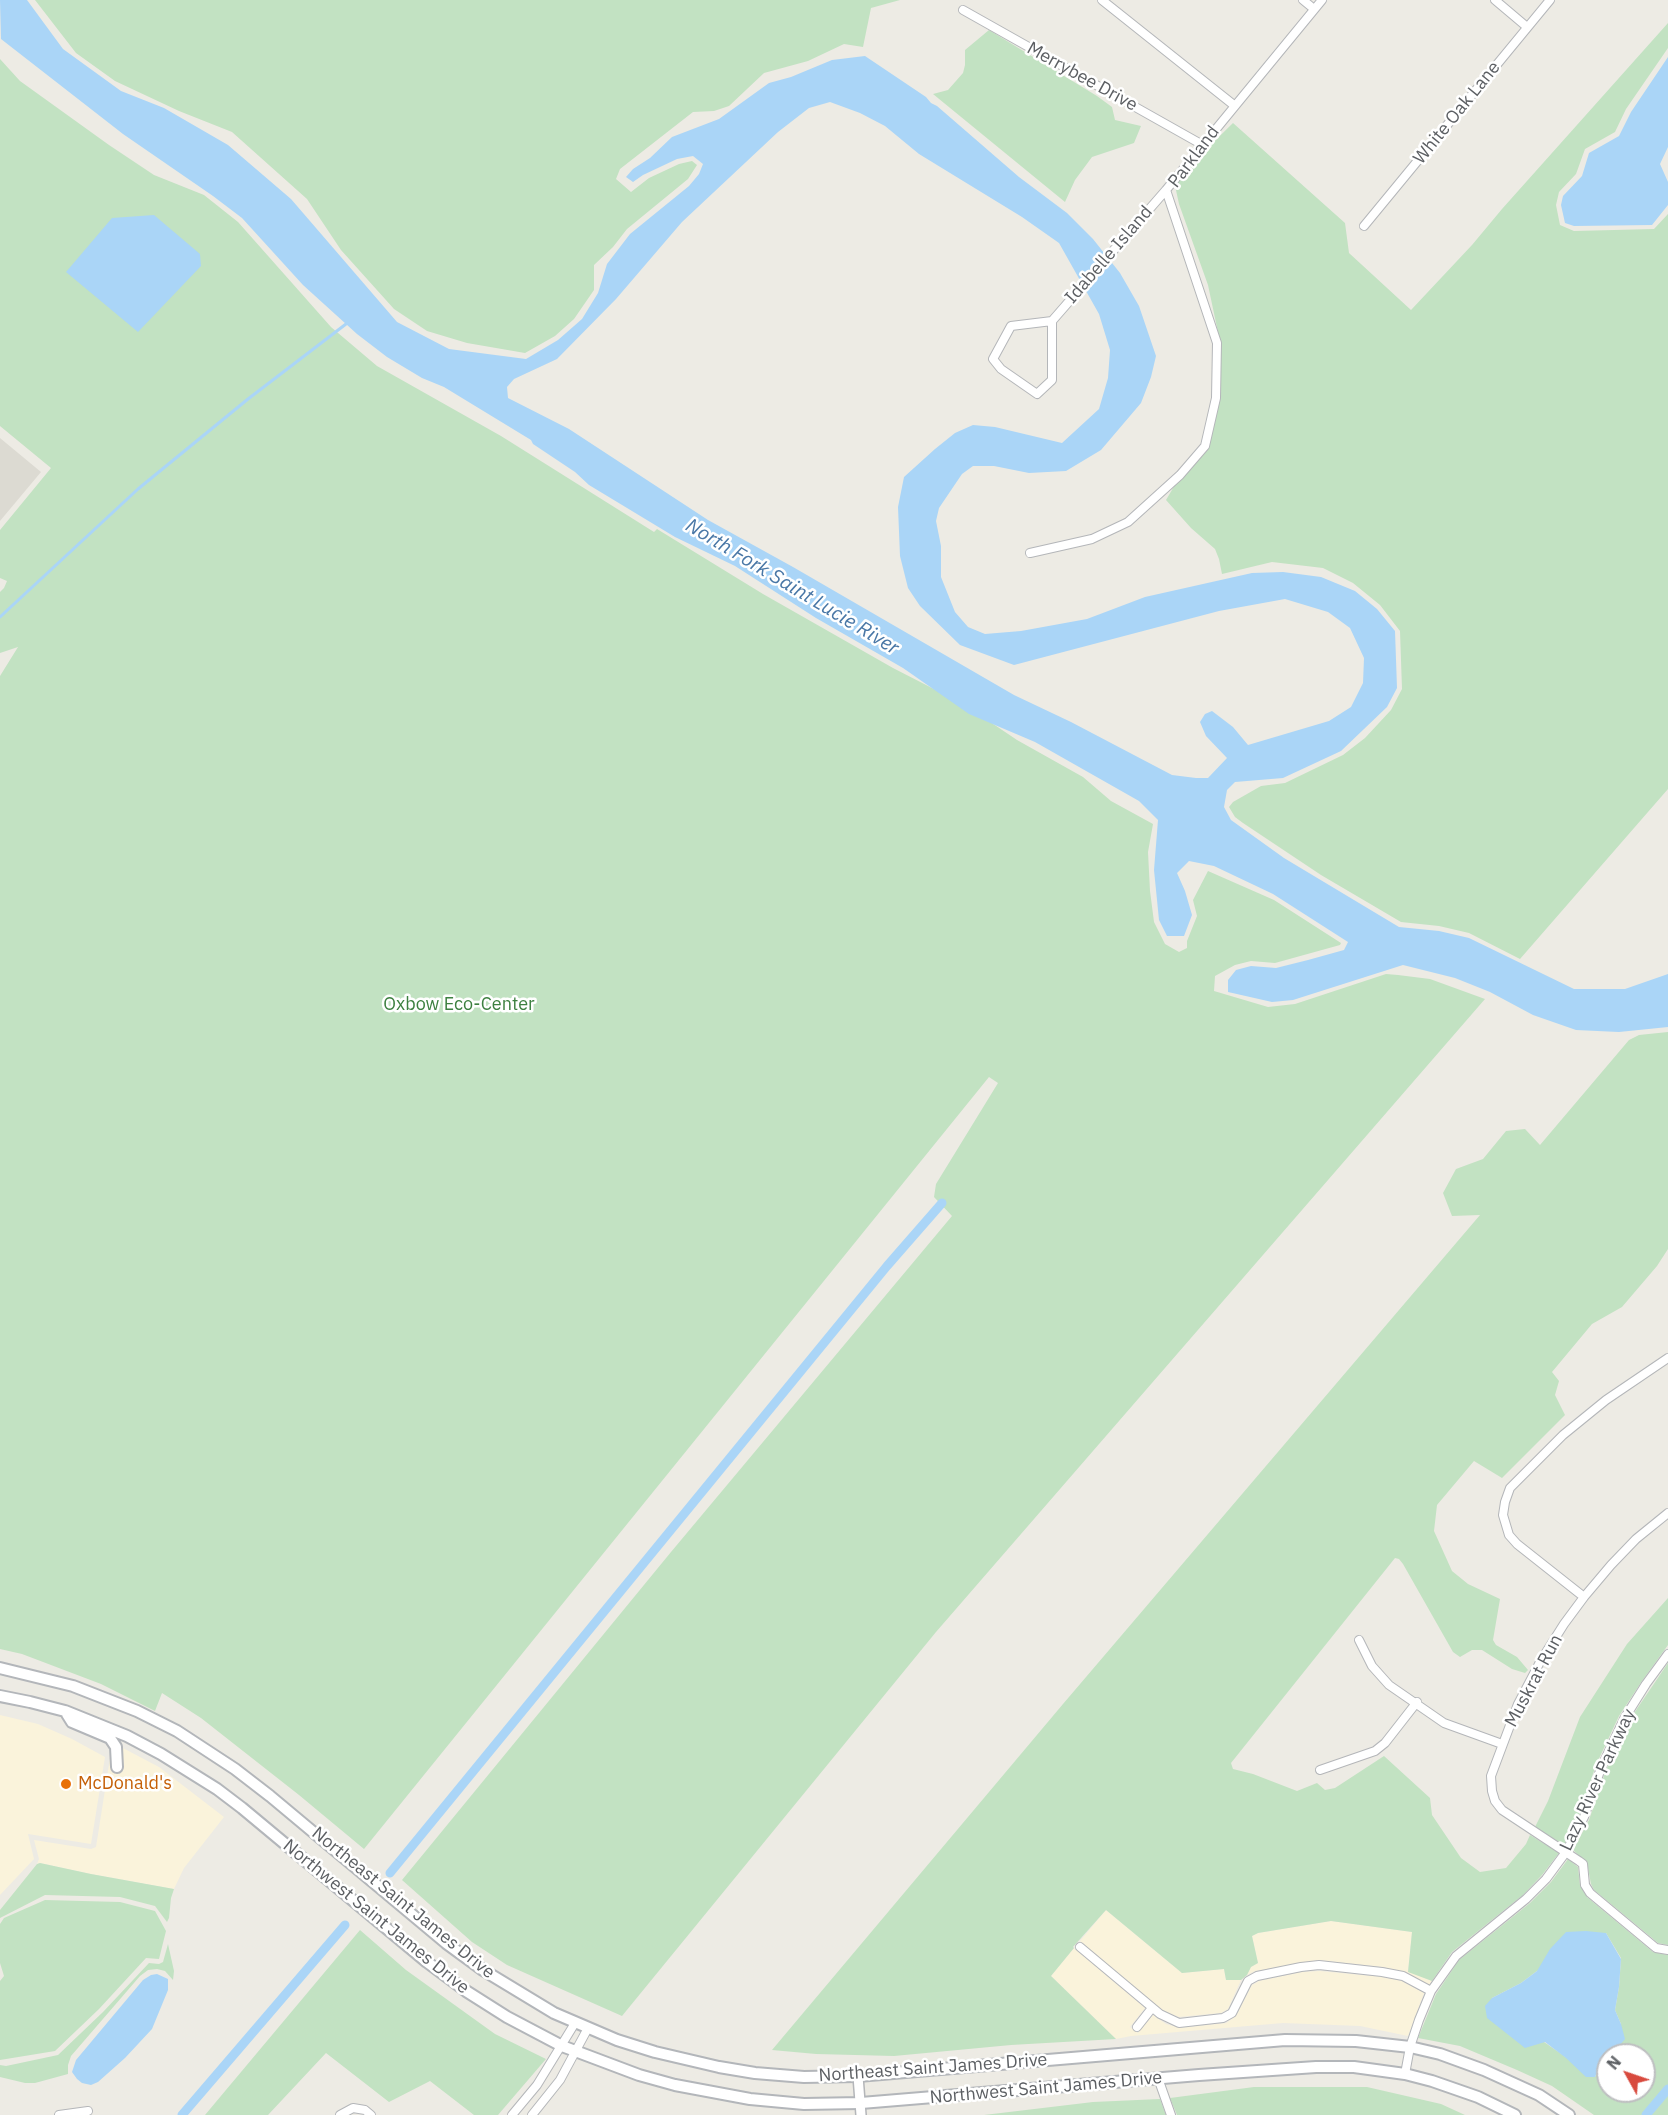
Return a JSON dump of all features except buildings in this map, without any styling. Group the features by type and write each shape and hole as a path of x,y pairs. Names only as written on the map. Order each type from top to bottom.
{"main road":[{"name":"Northeast Saint James Drive","path":"0,1668 73,1686 137,1711 177,1731 235,1768 447,1943 483,1970 524,1997 575,2023 655,2052 719,2067 804,2077 858,2076 1285,2040 1356,2041 1410,2047 1440,2054 1484,2070 1539,2095 1569,2115"},
{"name":"Northwest Saint James Drive","path":"0,1696 65,1711 136,1740 161,1754 217,1789 427,1962 466,1991 507,2017 562,2046 639,2075 750,2099 861,2109 1158,2078 1316,2067 1354,2067 1405,2074 1432,2081 1478,2097 1515,2115"},
{"path":"65,1711 72,1722 110,1738 116,1747 117,1767"}],"street":[{"path":"1102,0 1235,106"},
{"path":"1303,0 1314,9"},
{"name":"Parkland","path":"1030,553 1092,538 1128,522 1180,475 1205,446 1216,398 1217,343 1166,190 1322,0"},
{"path":"1495,0 1527,27"},
{"name":"White Oak Lane","path":"1364,226 1550,0"},
{"name":"Merrybee Drive","path":"963,10 1202,144"},
{"name":"Idabelle Island","path":"1052,321 1011,326 993,359 1001,369 1037,394 1052,380 1052,321 1166,190"},
{"path":"1584,1597 1517,1544 1509,1535 1503,1515 1505,1502 1510,1488 1563,1435 1606,1400 1668,1358"},
{"name":"Muskrat Run","path":"1668,1513 1623,1552 1584,1597 1540,1662 1518,1704 1491,1776 1495,1801 1511,1818 1583,1864 1585,1885 1590,1893 1656,1948 1668,1950"},
{"path":"1359,1640 1372,1666 1389,1685 1417,1702 1444,1723 1502,1744"},
{"name":"Lazy River Parkway","path":"1405,2074 1410,2047 1431,1991 1455,1956 1526,1899 1546,1879 1566,1852 1584,1817 1601,1768 1624,1719 1668,1654"},
{"path":"1320,1770 1375,1751 1385,1743 1417,1702"},
{"path":"1080,1947 1152,2008 1168,2019 1179,2023 1223,2018 1232,2013 1248,1981 1257,1976 1319,1965 1403,1976 1431,1991"},
{"path":"1137,2026 1152,2008"},
{"path":"512,2115 537,2085 575,2023"},
{"path":"532,2115 556,2085 588,2028"},
{"path":"858,2076 861,2109"},
{"path":"1158,2078 1172,2115"},
{"path":"340,2115 353,2108 364,2110 371,2115"},
{"path":"59,2115 87,2111"}],"shaded area":[{"path":"0,438 41,472 0,521"},
{"path":"0,1715 38,1724 105,1757 91,1844 28,1834 34,1859 0,1895"},
{"path":"121,1747 159,1767 224,1817 184,1868 174,1889 37,1864 39,1859 34,1840 91,1849 96,1847 110,1758 113,1771 123,1771"},
{"path":"1106,1910 1182,1973 1224,1969 1226,1980 1241,1980 1228,2009 1221,2013 1179,2017 1162,2010 1080,1941"},
{"path":"1331,1921 1412,1932 1408,1971 1432,1981 1429,1985 1405,1972 1383,1967 1319,1960 1255,1971 1247,1975 1251,1967 1258,1963 1252,1936 1258,1933"},
{"path":"1074,1948 1145,2008 1130,2027 1138,2033 1153,2015 1166,2024 1180,2028 1226,2023 1236,2016 1252,1985 1259,1981 1302,1972 1320,1971 1382,1977 1402,1981 1424,1993 1408,2036 1360,2026 1283,2023 1116,2039 1051,1976"}],"green space":[{"path":"35,0 900,0 871,8 863,47 844,44 808,61 764,73 729,106 714,111 693,112 620,169 616,179 631,192 649,178 679,164 692,161 697,165 688,179 627,229 613,247 594,265 594,290 574,319 555,336 525,353 467,343 427,331 394,309 341,250 307,199 232,132 179,111 115,81 76,53"},
{"path":"1668,23 1668,48 1626,109 1615,132 1585,149 1576,174 1559,192 1556,205 1560,225 1574,231 1654,229 1668,214 1668,789 1520,959 1469,933 1439,926 1401,922 1321,875 1243,823 1235,817 1229,807 1233,802 1261,786 1285,783 1343,755 1365,738 1391,710 1402,689 1400,631 1380,605 1353,583 1323,568 1272,562 1222,574 1215,549 1191,528 1166,500 1179,478 1199,456 1216,397 1219,337 1208,285 1179,204 1174,181 1233,123 1345,223 1349,253 1411,310 1472,245"},
{"path":"989,30 1097,96 1112,107 1115,120 1141,126 1134,143 1092,157 1075,180 1065,202 933,94 948,90 963,73 965,50"},
{"name":"Oxbow Eco-Center","path":"0,59 20,81 109,145 154,175 204,195 238,222 331,327 377,366 501,436 654,532 657,529 763,594 893,668 965,705 1017,740 1083,777 1111,801 1153,824 1148,852 1150,891 1154,922 1165,944 1179,952 1187,948 1187,941 1197,916 1193,900 1208,871 1274,900 1341,943 1275,963 1251,961 1235,965 1215,976 1214,991 1268,1007 1295,1004 1386,974 1430,979 1485,999 936,1632 622,2016 507,1965 472,1942 402,1880 671,1552 952,1216 934,1197 936,1184 998,1083 989,1077 364,1849 201,1718 162,1693 155,1711 101,1684 22,1654 0,1649 0,676 18,647 0,653 0,592 7,581 0,578 0,530 51,468 0,426"},
{"path":"1668,1032 1668,1249 1657,1266 1622,1307 1592,1324 1552,1372 1559,1381 1555,1395 1565,1415 1502,1478 1474,1461 1437,1505 1434,1531 1452,1571 1468,1584 1500,1599 1493,1640 1496,1645 1517,1657 1528,1670 1525,1673 1512,1669 1482,1650 1472,1650 1460,1657 1453,1652 1403,1564 1395,1558 1231,1763 1233,1769 1297,1791 1317,1783 1325,1790 1335,1788 1384,1756 1430,1798 1432,1815 1461,1858 1480,1872 1506,1868 1526,1844 1530,1835 1559,1853 1542,1875 1523,1895 1452,1952 1432,1981 1408,1972 1412,1932 1331,1921 1258,1933 1252,1936 1258,1963 1251,1967 1241,1980 1226,1980 1224,1969 1182,1973 1106,1910 1051,1976 1116,2039 1011,2045 894,2056 816,2054 772,2050 1063,1704 1480,1215 1452,1216 1443,1193 1456,1169 1483,1159 1506,1131 1525,1129 1540,1145 1629,1040 1639,1035"},
{"path":"1668,1598 1668,1645 1619,1716 1596,1765 1579,1815 1564,1845 1535,1827 1548,1801 1580,1717 1627,1644"},
{"path":"1668,1663 1668,1945 1658,1943 1594,1890 1587,1863 1573,1850 1589,1820 1606,1770 1628,1722"},
{"path":"1568,1859 1578,1867 1580,1885 1587,1897 1653,1952 1668,1955 1668,2115 1594,2115 1552,2086 1517,2070 1460,2046 1418,2038 1436,1994 1459,1960 1530,1903 1551,1882","holes":["1606,1933 1621,1958 1615,2010 1621,2024 1619,2043 1656,2043 1656,2103 1596,2103 1596,2075 1595,2077 1544,2042 1492,1998"]},
{"path":"40,1863 174,1889 169,1918 167,1922 155,1906 120,1897 45,1895 0,1918 0,1910"},
{"path":"45,1900 120,1902 155,1911 166,1931 159,1959 146,1958 99,2009 55,2051 0,2060 0,1981 4,1976 0,1963 0,1924 4,1918"},
{"path":"360,1930 406,1970 495,2034 546,2059 498,2115 474,2115 430,2081 389,2102 326,2053 268,2115 205,2115"},
{"path":"168,1944 174,1971 173,1980 165,1971 157,1969 148,1970 140,1976 71,2056 68,2074 35,2083 0,2077 0,2065 6,2066 58,2055 149,1963 163,1962"},
{"path":"1254,2087 1367,2087 1441,2104 1465,2115 1177,2115 1170,2098"},
{"path":"1160,2099 1166,2115 984,2115 1093,2102"}],"water":[{"name":"North Fork Saint Lucie River","path":"0,0 27,0 63,49 121,91 164,108 228,145 291,199 397,322 449,349 526,359 558,340 582,319 598,293 607,264 630,234 689,186 699,174 703,164 693,156 677,159 633,182 626,177 633,169 650,158 672,137 719,119 769,83 791,77 832,60 865,56 926,97 1019,177 1067,213 1093,239 1120,273 1139,306 1156,356 1141,403 1101,450 1066,471 1029,473 994,466 973,466 962,474 939,508 936,521 941,546 941,577 955,612 968,627 985,634 1021,631 1087,619 1145,597 1252,573 1283,572 1321,577 1355,591 1377,609 1395,631 1397,688 1387,707 1341,751 1283,778 1235,782 1227,790 1224,807 1231,820 1284,858 1399,927 1439,931 1469,938 1574,989 1625,989 1668,974 1668,1027 1619,1032 1576,1030 1533,1015 1490,992 1455,978 1403,965 1293,1000 1272,1002 1228,992 1228,980 1236,970 1251,966 1276,968 1308,960 1344,950 1348,942 1273,894 1214,866 1189,861 1177,873 1192,915 1184,936 1167,936 1159,920 1154,870 1158,820 1139,801 1035,742 969,714 903,668 816,618 735,566 675,537 589,485 575,472 533,444 531,440 444,387 422,378 387,357 357,334 303,285 242,218 123,134 1,39","holes":["830,102 860,113 885,126 919,154 1022,217 1059,243 1099,314 1110,350 1108,378 1099,409 1062,443 995,427 973,425 955,433 904,477 898,507 900,556 908,588 920,606 960,645 1014,665 1219,611 1285,599 1328,612 1350,628 1364,658 1363,683 1351,707 1329,721 1248,745 1233,727 1212,711 1205,714 1200,722 1206,736 1227,758 1208,778 1172,775 1014,695 708,520 569,429 508,398 507,387 514,379 557,359 616,299 682,222 778,132 809,108"]},
{"path":"1668,57 1668,147 1660,164 1668,182 1668,205 1652,225 1574,226 1565,223 1561,205 1563,196 1582,176 1589,153 1619,136 1631,112"},
{"path":"154,215 200,254 201,266 138,332 66,272 112,218"},
{"path":"1566,1932 1606,1933 1621,1959 1615,2010 1625,2039 1622,2043 1596,2043 1595,2077 1586,2077 1545,2042 1525,2048 1487,2018 1485,2006 1492,1998 1521,1983 1537,1971 1550,1949"},
{"path":"157,1974 168,1979 168,1990 152,2029 98,2082 91,2085 82,2083 72,2072 76,2060 143,1980"}],"waterway":[{"path":"0,617 138,489 248,399 346,324"},
{"path":"390,1873 887,1266 942,1203"},
{"path":"182,2115 345,1925"},
{"path":"1646,2115 1668,2089"}],"place":[{"name":"McDonald's","path":"66,1784"}]}
